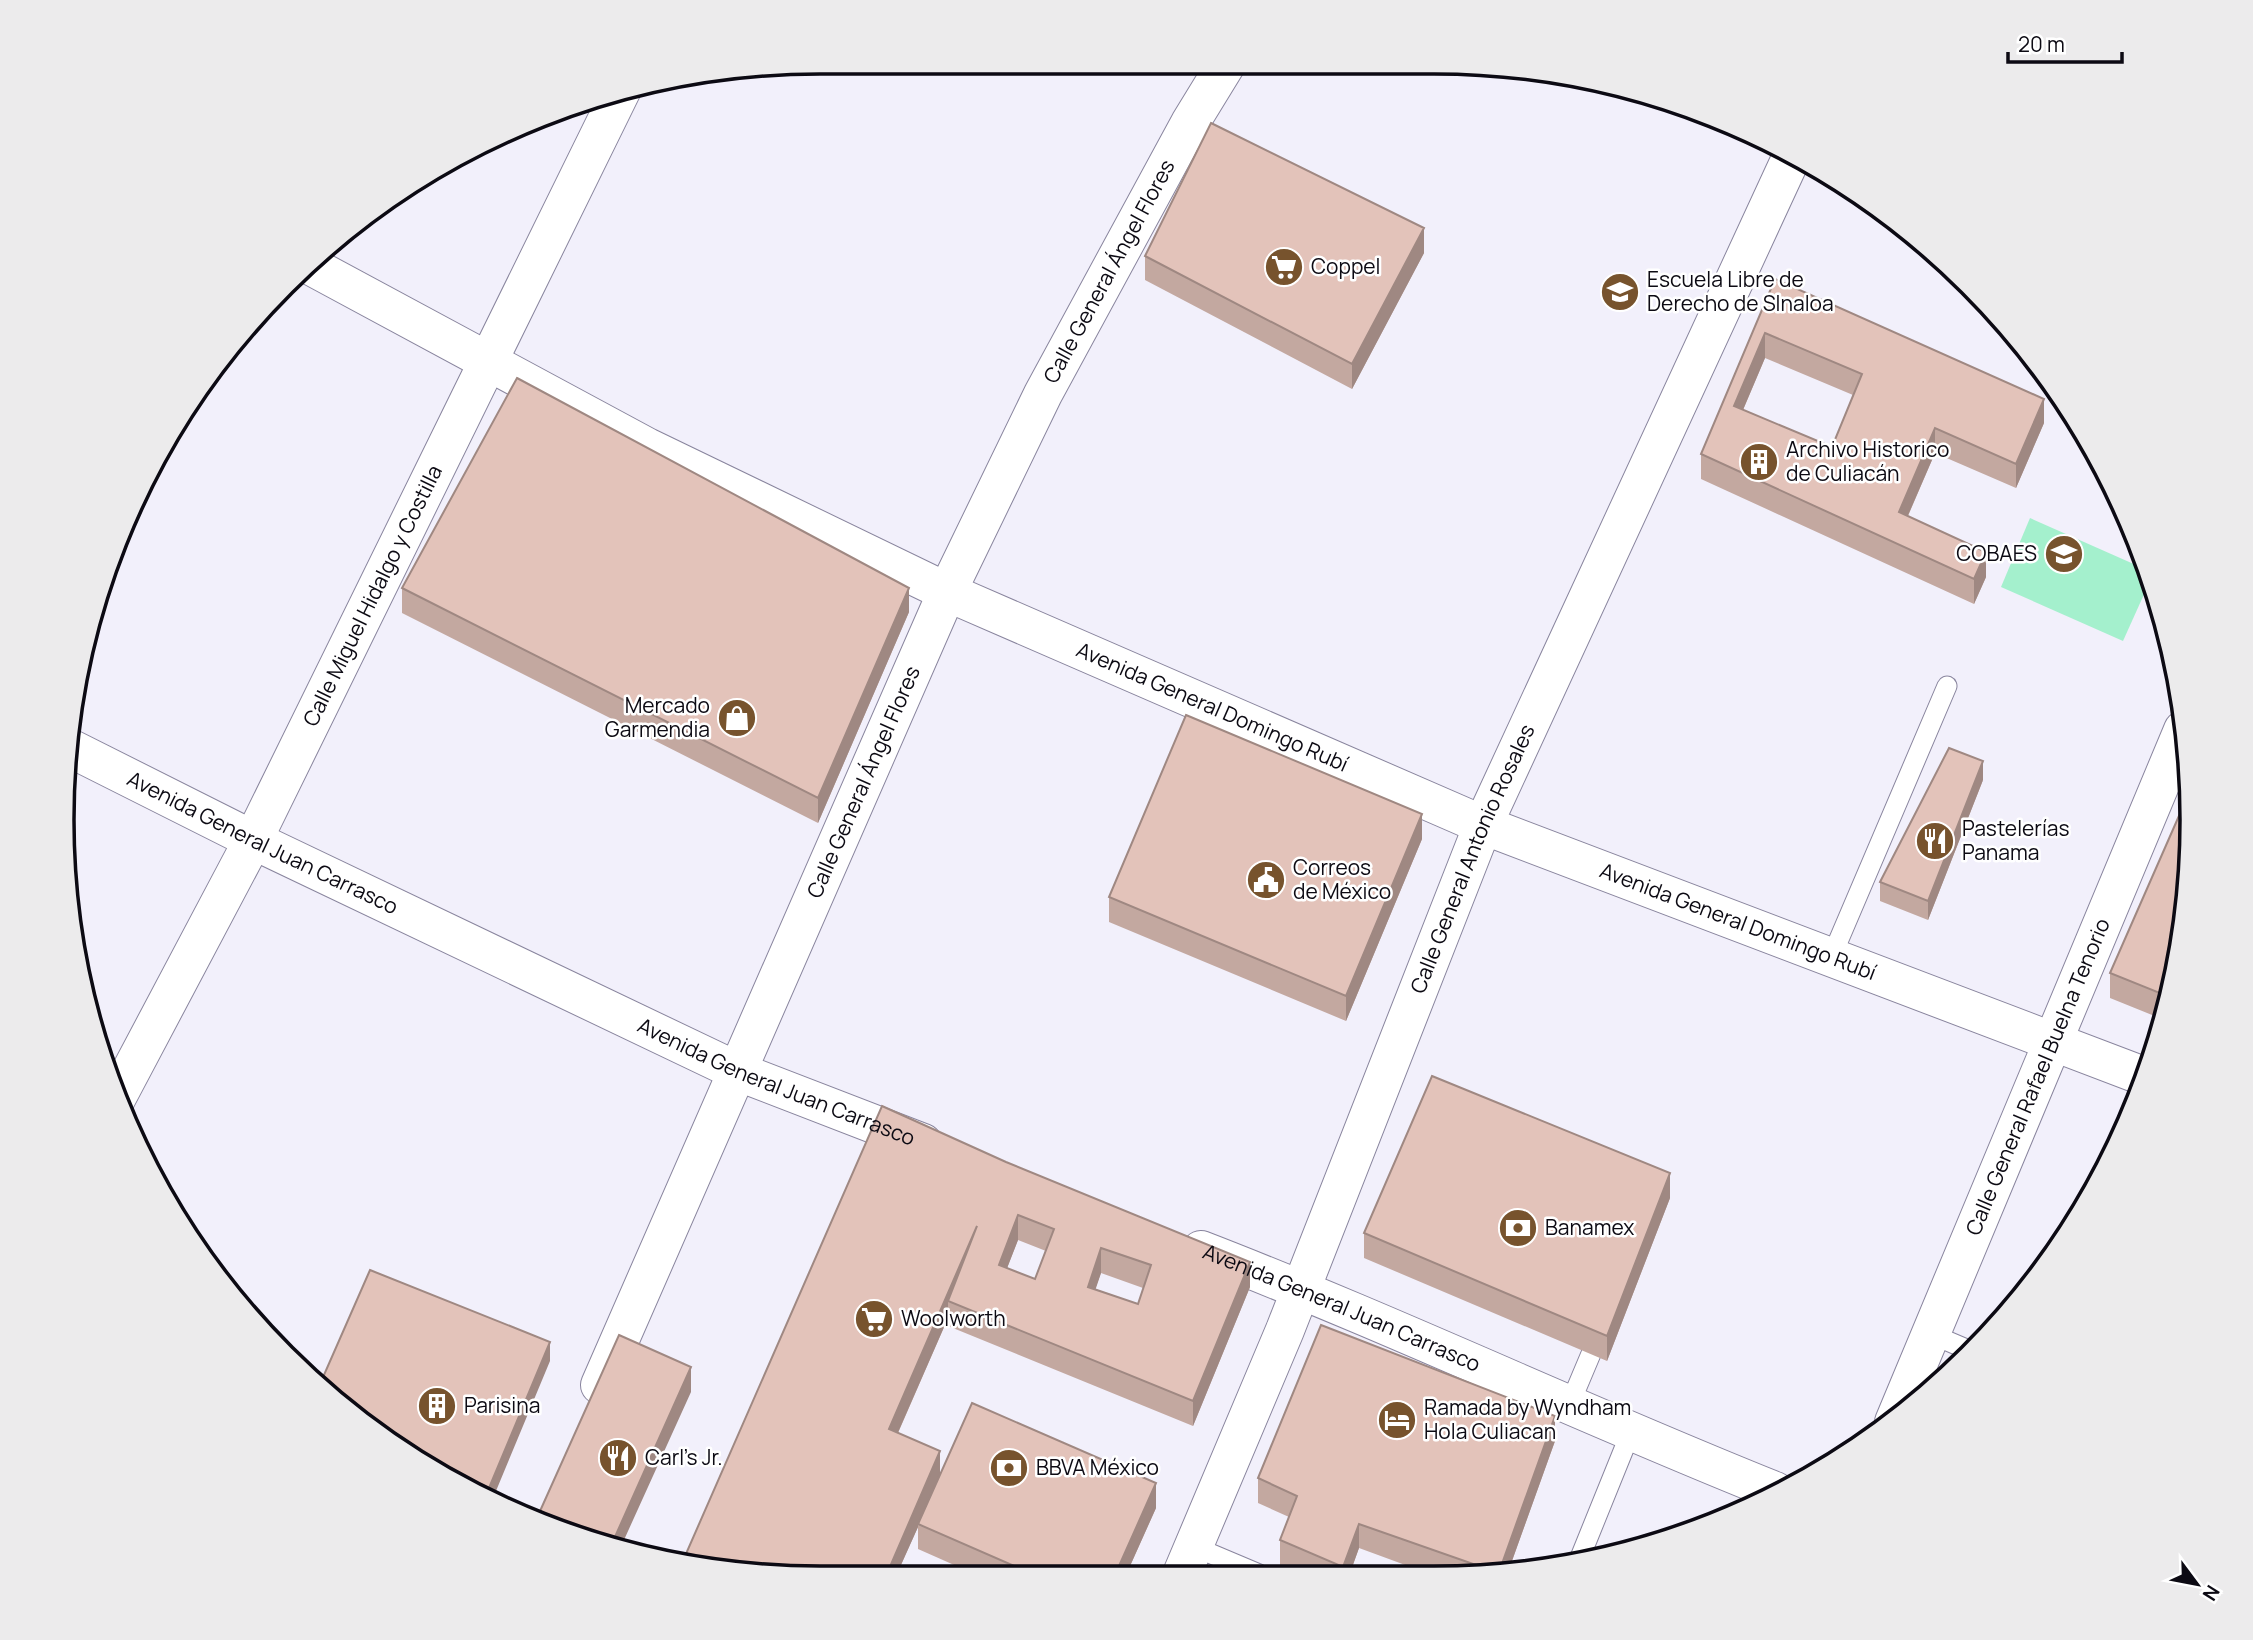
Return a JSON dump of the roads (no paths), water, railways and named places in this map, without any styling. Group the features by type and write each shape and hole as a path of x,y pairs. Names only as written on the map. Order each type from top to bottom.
{"street":[{"name":"Calle General Ángel Flores","path":"585,1420 947,592 1043,394 1190,123 1221,73"},
{"name":"Calle Miguel Hidalgo y Costilla","path":"123,1086 253,840 489,365 616,102"},
{"name":"Calle General Antonio Rosales","path":"1189,1561 1301,1288 1483,825 1789,165"},
{"name":"Avenida General Domingo Rubí","path":"316,270 489,365 647,447 947,592 1483,825 2135,1073"},
{"name":"Calle General Rafael Buelna Tenorio","path":"1904,1398 2176,748"},
{"name":"Avenida General Juan Carrasco","path":"77,752 253,840 739,1072 956,1155"},
{"name":"Avenida General Juan Carrasco","path":"1173,1239 1301,1288 1630,1434 1767,1488"}],"lane":[{"path":"1831,958 1947,687"},
{"path":"1569,1406 1609,1309"},
{"path":"1931,1334 1962,1347"},
{"path":"1583,1551 1630,1434"},
{"path":"1189,1561 1216,1566"}],"place":[{"name":"Coppel","path":"1284,267"},
{"name":"Escuela Libre de Derecho de SInaloa","path":"1620,292"},
{"name":"Archivo Historico de Culiacán","path":"1759,462"},
{"name":"COBAES","path":"2064,554"},
{"name":"Mercado Garmendia","path":"737,718"},
{"name":"Pastelerías Panama","path":"1935,841"},
{"name":"Correos de México","path":"1266,880"},
{"name":"Banamex","path":"1518,1228"},
{"name":"Woolworth","path":"874,1319"},
{"name":"Parisina","path":"437,1406"},
{"name":"Ramada by Wyndham Hola Culiacan","path":"1397,1420"},
{"name":"Carl's Jr.","path":"618,1458"},
{"name":"BBVA México","path":"1009,1468"}]}
